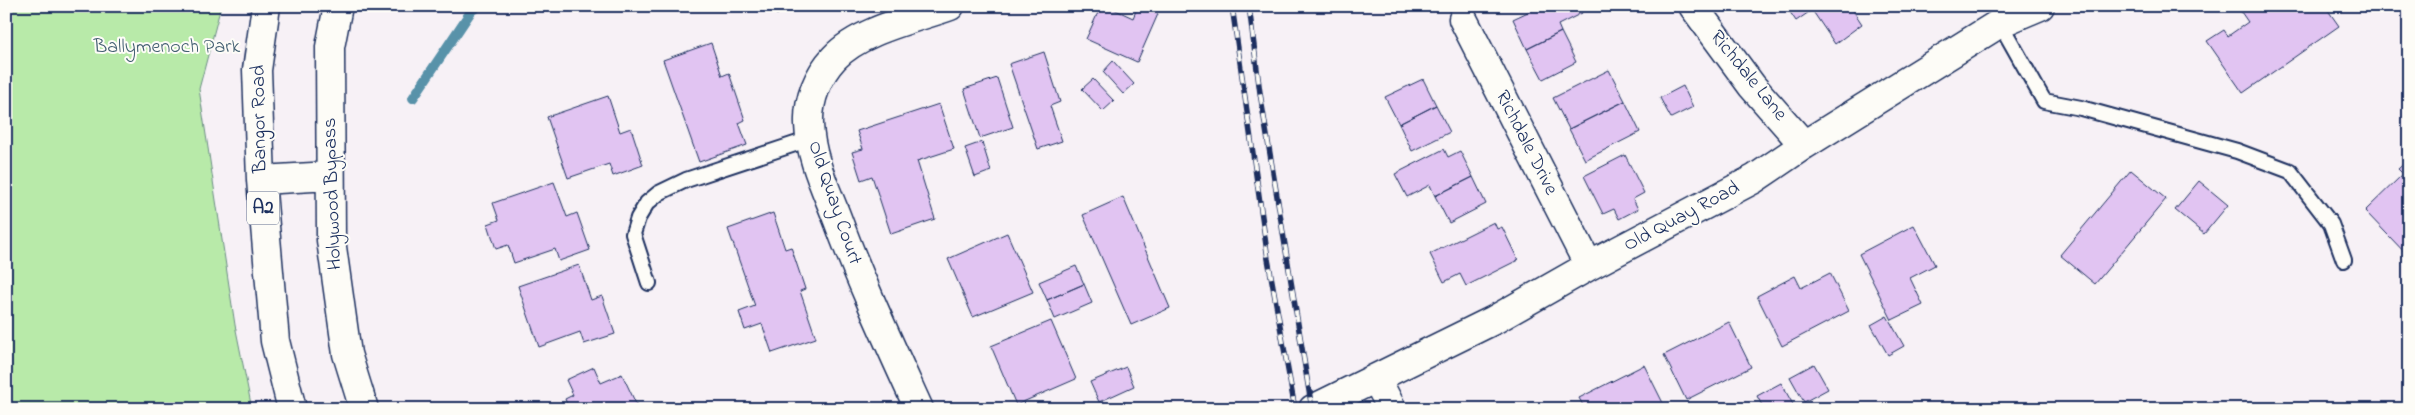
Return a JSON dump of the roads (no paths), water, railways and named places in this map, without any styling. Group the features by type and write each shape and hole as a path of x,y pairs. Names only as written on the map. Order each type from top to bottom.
{"main road":[{"name":"Bangor Road","path":"266,6 257,70 260,180 275,341 292,409"},
{"name":"Holywood Bypass","path":"338,6 330,47 331,240 347,354 364,409"},
{"name":"Old Quay Court","path":"918,409 865,292 815,161 808,122 815,88 823,72 834,58 863,37 950,6"},
{"name":"Richdale Lane","path":"1693,6 1752,86 1804,145"},
{"name":"Old Quay Road","path":"1325,403 1494,320 1590,266 1754,179 1994,15 2040,6"},
{"name":"Richdale Drive","path":"1463,19 1590,266"},
{"path":"260,180 330,176"},
{"path":"1376,378 1392,409"}],"lane":[{"path":"1994,15 2044,101 2081,108 2237,151 2290,171 2331,224 2344,260"},
{"path":"649,283 633,234 638,218 647,203 659,193 686,180 810,140"}],"waterway":[{"path":"413,98 472,10 478,6"}],"railway":[{"path":"1232,6 1268,259 1295,409"},
{"path":"1249,6 1260,93 1312,409"}],"park label":[{"name":"Ballymenoch Park","path":"167,47"}]}
